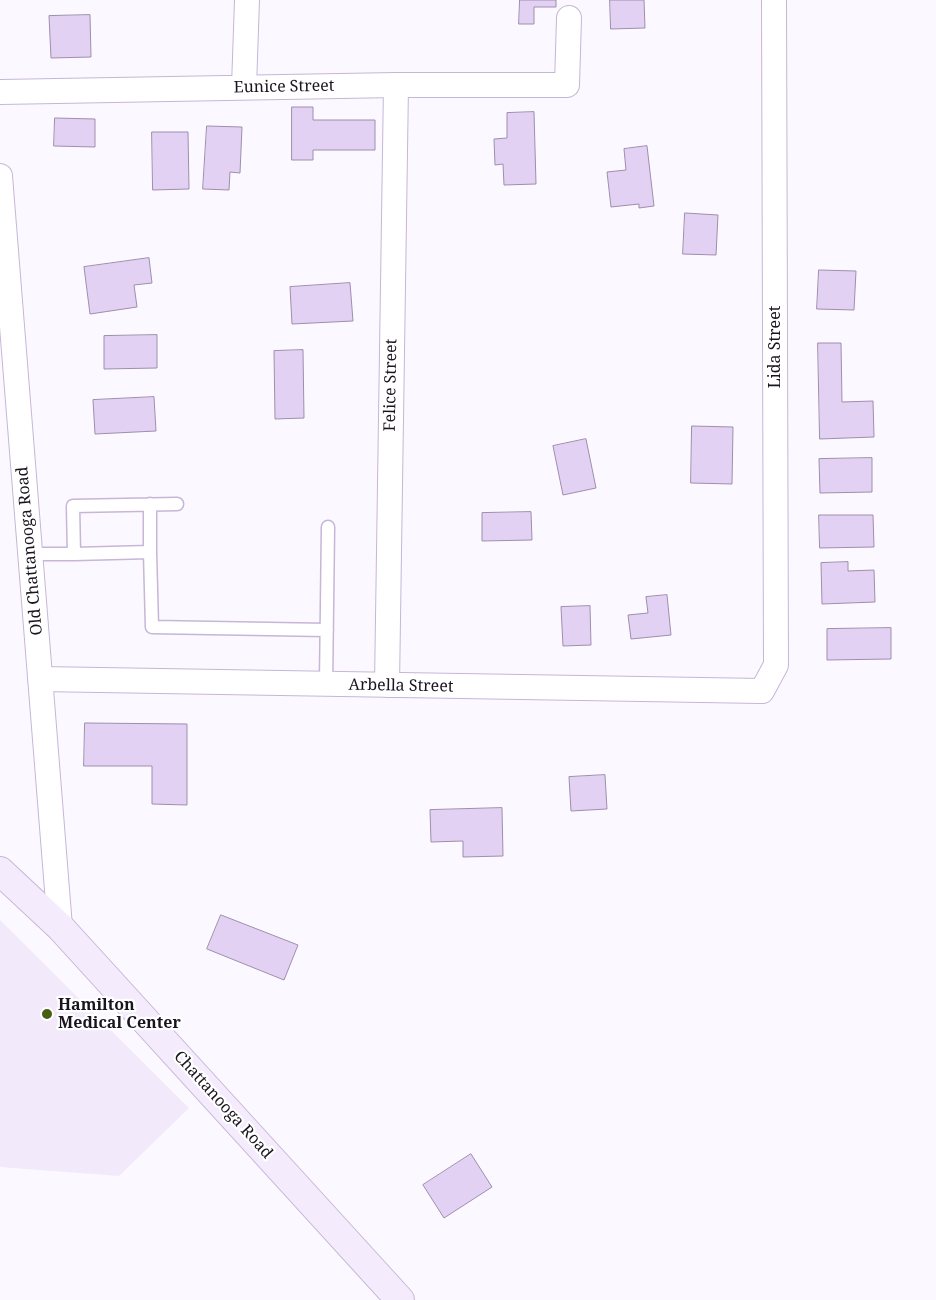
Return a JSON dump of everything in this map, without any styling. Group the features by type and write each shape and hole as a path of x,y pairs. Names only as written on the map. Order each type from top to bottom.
{"main road":[{"name":"Chattanooga Road","path":"2,876 60,927 400,1300"}],"street":[{"path":"244,87 247,0"},
{"name":"Lida Street","path":"762,691 776,665 774,0"},
{"name":"Eunice Street","path":"0,92 396,84 567,85 569,18"},
{"name":"Felice Street","path":"387,685 396,84"},
{"name":"Old Chattanooga Road","path":"0,176 60,927"},
{"name":"Arbella Street","path":"40,679 762,691"}],"lane":[{"path":"150,504 152,627 327,630"},
{"path":"74,554 73,506 178,504"},
{"path":"326,684 328,527"},
{"path":"30,554 150,552"}],"shaded area":[{"name":"Hamilton Medical Center","path":"0,920 189,1108 119,1176 0,1167"}],"building":[{"path":"520,0 556,0 556,7 534,7 534,24 519,24"},
{"path":"610,0 644,0 645,28 611,29"},
{"path":"90,15 91,57 51,58 49,16"},
{"path":"292,107 313,107 313,120 375,120 375,150 313,150 313,160 292,160"},
{"path":"534,112 536,184 504,185 503,164 495,165 494,139 507,138 507,113"},
{"path":"55,118 95,119 95,147 54,146"},
{"path":"207,126 242,127 240,173 230,172 229,190 203,189"},
{"path":"152,132 188,132 189,189 153,190"},
{"path":"647,146 654,206 639,208 639,204 611,207 607,172 626,170 624,149"},
{"path":"685,213 718,215 716,255 683,254"},
{"path":"149,258 152,283 134,285 137,307 90,314 84,267"},
{"path":"819,270 856,271 854,310 817,309"},
{"path":"350,283 353,321 292,324 290,287"},
{"path":"157,335 157,368 104,369 104,336"},
{"path":"818,343 841,343 842,402 873,401 874,437 820,439"},
{"path":"303,350 304,418 275,419 274,351"},
{"path":"154,397 156,431 95,434 93,400"},
{"path":"692,426 733,427 732,484 691,483"},
{"path":"586,439 596,488 563,495 553,446"},
{"path":"872,458 872,492 820,493 819,459"},
{"path":"531,512 532,540 482,541 482,513"},
{"path":"819,515 873,515 874,547 820,548"},
{"path":"848,562 848,571 874,570 875,602 822,604 821,563"},
{"path":"667,595 671,635 631,639 628,615 648,613 646,597"},
{"path":"590,606 591,645 563,646 561,607"},
{"path":"891,628 891,659 827,660 827,629"},
{"path":"85,723 187,724 187,805 152,804 152,766 84,766"},
{"path":"605,775 607,809 571,811 569,777"},
{"path":"502,808 503,856 463,857 463,841 431,842 430,810"},
{"path":"221,915 298,945 284,980 207,949"},
{"path":"471,1154 492,1187 444,1218 423,1185"}],"place":[{"name":"Hamilton Medical Center","path":"47,1014"}]}
